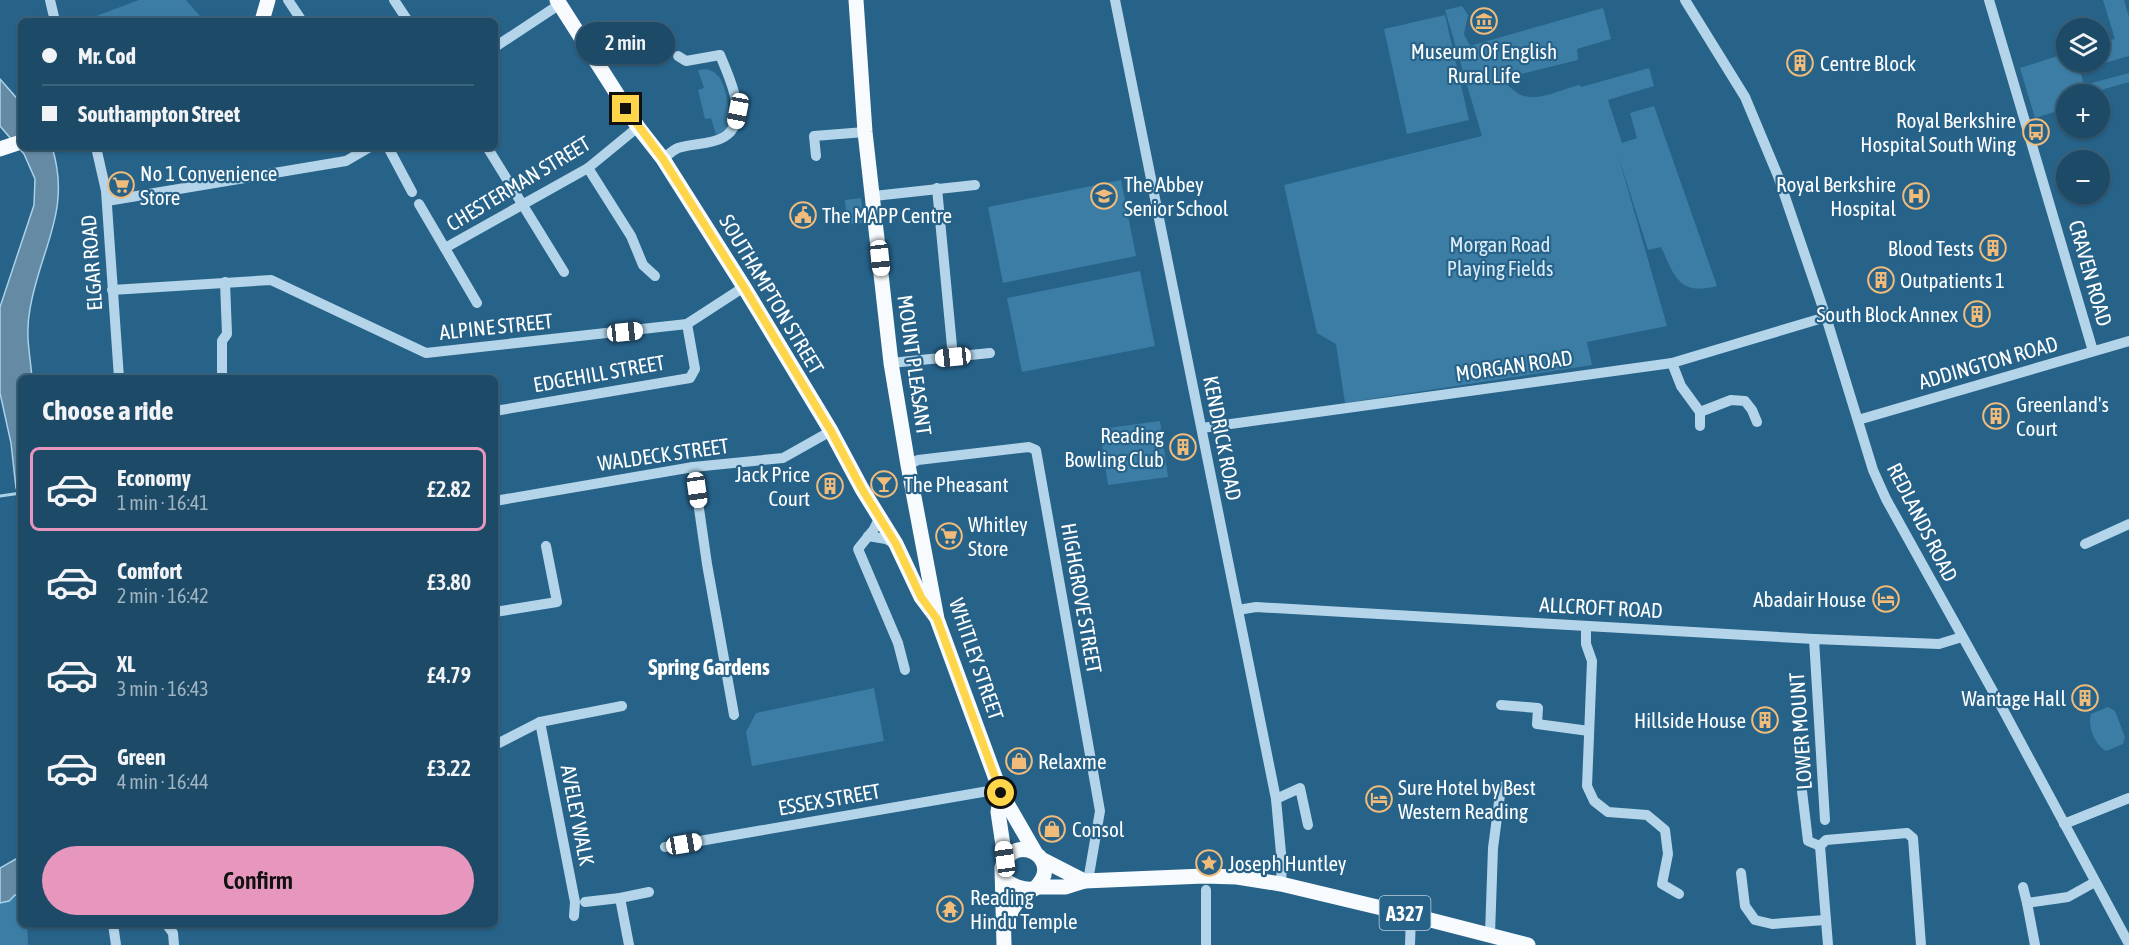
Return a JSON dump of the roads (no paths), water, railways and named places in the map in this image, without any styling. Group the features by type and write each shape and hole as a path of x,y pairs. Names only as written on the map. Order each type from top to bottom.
{"main road":[{"path":"263,18 268,0"},
{"name":"MOUNT PLEASANT","path":"856,0 866,132 891,363 908,465"},
{"name":"SOUTHAMPTON STREET","path":"558,2 638,127 663,159 744,287 831,431 862,489 896,544 921,597 937,619"},
{"name":"WHITLEY STREET","path":"908,465 937,619 1000,791 1039,856"},
{"name":"WHITLEY STREET","path":"1000,791 998,812 1005,859"},
{"path":"1004,926 1013,908 1031,888 1042,881 1045,871 1039,856 1024,849 1010,853 1002,868 1004,945"},
{"name":"A327","path":"1039,856 1086,881"},
{"name":"A327","path":"1031,888 1065,887 1086,881 1204,876 1236,877 1281,884 1528,945"},
{"path":"1003,879 1015,887 1031,888"}],"street":[{"path":"50,0 55,18"},
{"path":"288,0 300,18"},
{"path":"394,0 406,18"},
{"name":"KENDRICK ROAD","path":"1115,0 1276,799 1282,864 1281,884"},
{"name":"REDLANDS ROAD","path":"1685,0 1745,97 1778,176 1826,317 1874,470 1886,499 2129,944"},
{"name":"CRAVEN ROAD","path":"1989,0 2094,351"},
{"path":"498,45 558,2"},
{"path":"663,159 676,148 723,137 735,126 738,111 728,74 720,55 686,61 678,56"},
{"name":"CHESTERMAN STREET","path":"445,248 588,168 638,127"},
{"path":"816,156 814,136 866,132"},
{"name":"ELGAR ROAD","path":"97,150 107,201 119,375"},
{"path":"107,201 346,161 365,150"},
{"path":"390,150 412,192"},
{"path":"489,150 564,272"},
{"path":"588,168 631,236 643,265 655,276"},
{"path":"874,195 975,185"},
{"path":"937,188 953,357"},
{"path":"419,204 477,303"},
{"name":"ALPINE STREET","path":"112,290 271,280 426,353 687,324 744,287"},
{"path":"222,375 222,341 226,334 225,282"},
{"name":"MORGAN ROAD","path":"1202,428 1672,363 1826,317"},
{"name":"EDGEHILL STREET","path":"498,410 690,378 695,369 687,324"},
{"name":"ADDINGTON ROAD","path":"1858,420 2129,341"},
{"path":"891,363 990,353"},
{"path":"1672,363 1681,386 1700,412 1700,426"},
{"path":"1700,412 1731,400 1745,401 1757,422"},
{"name":"WALDECK STREET","path":"498,500 693,467 783,458 831,431"},
{"name":"HIGHGROVE STREET","path":"908,465 918,460 1029,447 1036,450 1100,811 1086,881"},
{"path":"693,467 707,564 734,715"},
{"path":"880,517 874,529 858,549 898,643 905,670"},
{"path":"2085,544 2129,524"},
{"path":"868,536 886,539 896,544"},
{"path":"498,612 558,607 546,546"},
{"name":"ALLCROFT ROAD","path":"1238,610 1256,606 1814,639 1939,644 1962,637"},
{"path":"1586,626 1586,644 1592,662 1587,786 1594,801 1608,812 1647,815 1665,830 1668,854 1662,884 1679,894"},
{"name":"LOWER MOUNT","path":"1814,639 1826,820"},
{"path":"1501,705 1538,708 1537,724 1589,731"},
{"path":"498,743 540,722 622,706"},
{"name":"AVELEY WALK","path":"540,722 575,902 574,916"},
{"path":"1490,934 1493,848 1501,787"},
{"path":"1276,799 1300,788 1308,825"},
{"name":"ESSEX STREET","path":"665,847 1000,791"},
{"path":"1802,791 1808,841 1820,846"},
{"path":"2064,824 2129,798"},
{"path":"1828,945 1820,846 1826,840 1907,833 1913,838 1921,945"},
{"path":"1741,873 1745,906 1755,920 1772,924 1825,921"},
{"path":"2027,903 2068,897 2095,882"},
{"path":"2023,887 2035,945"},
{"path":"1206,890 1206,945"},
{"path":"585,902 620,898 649,891"},
{"path":"620,898 628,945"},
{"path":"1410,945 1411,915"},
{"path":"114,927 116,945"},
{"path":"168,927 173,933 174,945"}],"waterway":[{"path":"0,496 18,493"}],"place":[{"name":"Museum Of English Rural Life","path":"1484,21"},
{"name":"Centre Block","path":"1800,63"},
{"name":"Royal Berkshire Hospital South Wing","path":"2036,132"},
{"name":"No 1 Convenience Store","path":"121,185"},
{"name":"The Abbey Senior School","path":"1104,196"},
{"name":"Royal Berkshire Hospital","path":"1916,196"},
{"name":"The MAPP Centre","path":"803,215"},
{"name":"Blood Tests","path":"1993,248"},
{"name":"Outpatients 1","path":"1881,280"},
{"name":"South Block Annex","path":"1977,314"},
{"name":"Greenland's Court","path":"1996,416"},
{"name":"Reading Bowling Club","path":"1183,447"},
{"name":"The Pheasant","path":"884,484"},
{"name":"Jack Price Court","path":"830,486"},
{"name":"Whitley Store","path":"949,536"},
{"name":"Abadair House","path":"1886,599"},
{"name":"Wantage Hall","path":"2085,698"},
{"name":"Hillside House","path":"1765,720"},
{"name":"Relaxme","path":"1019,761"},
{"name":"Sure Hotel by Best Western Reading","path":"1379,799"},
{"name":"Consol","path":"1052,829"},
{"name":"Joseph Huntley","path":"1209,863"},
{"name":"Reading Hindu Temple","path":"950,909"}],"district":[{"name":"Spring Gardens","path":"709,667"}],"park label":[{"name":"Morgan Road Playing Fields","path":"1500,256"}]}
